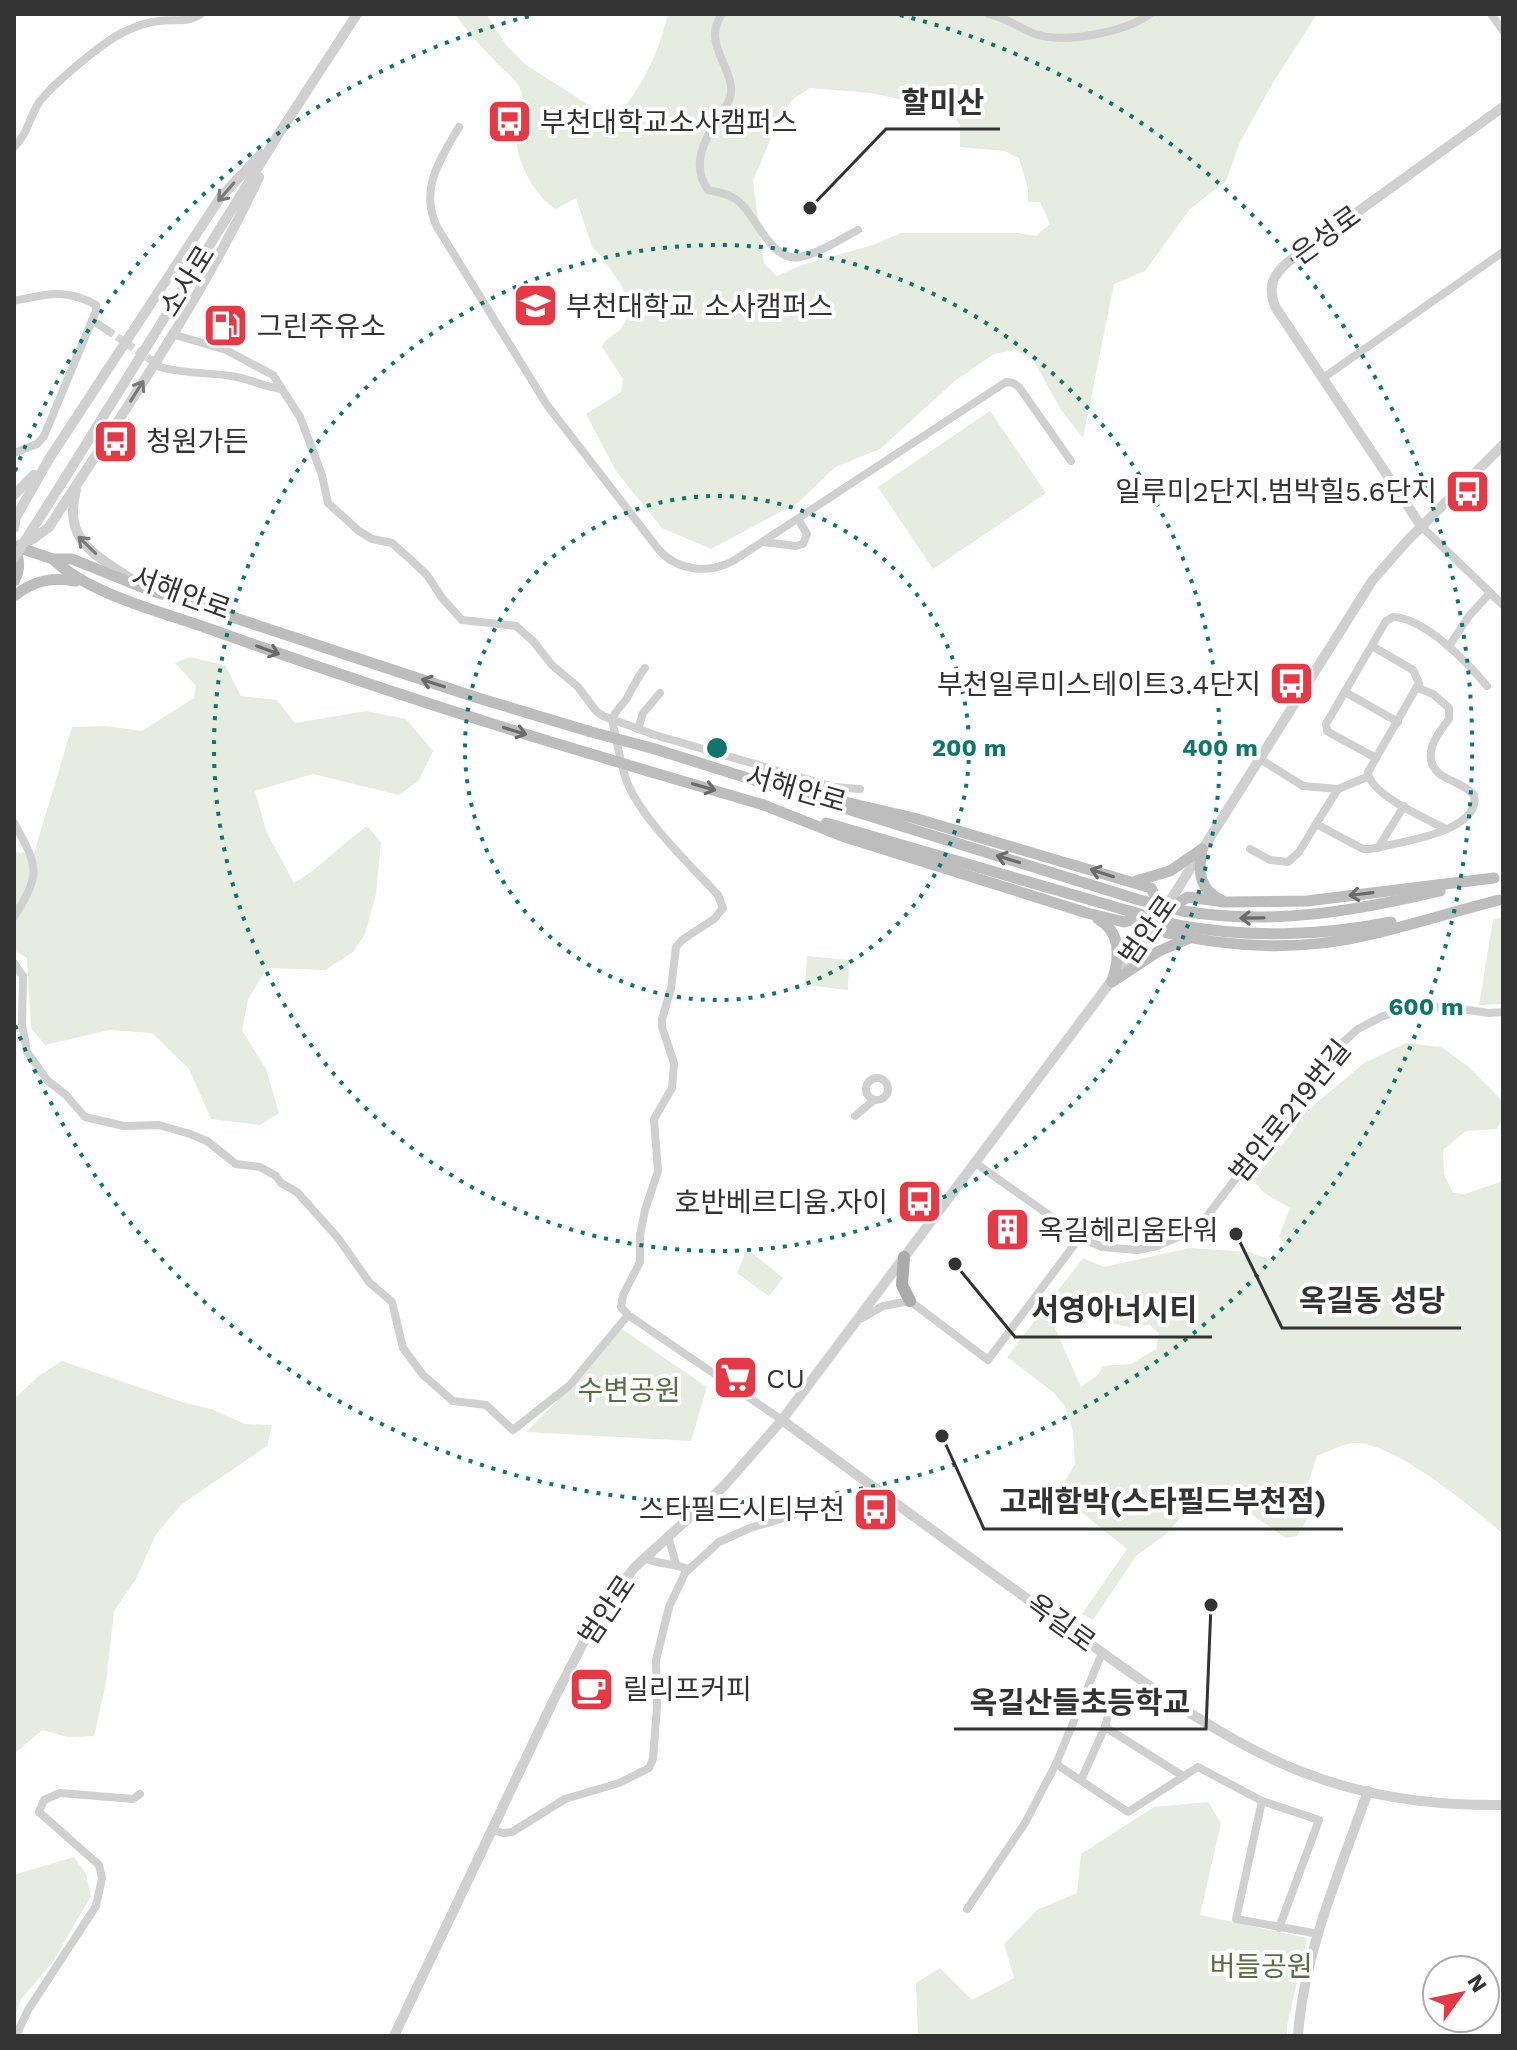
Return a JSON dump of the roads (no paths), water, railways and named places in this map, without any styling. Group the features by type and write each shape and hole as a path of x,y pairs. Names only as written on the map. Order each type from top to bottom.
{"main road":[{"name":"서해안로","path":"15,548 53,559 72,559 144,588 478,698 1183,911 1245,918 1312,915 1381,905 1499,877"},
{"path":"14,581 18,575 19,561 15,548"},
{"name":"서해안로","path":"53,559 67,573 142,605 347,678 648,771 1177,925 1231,932 1311,932 1380,924 1501,899"},
{"path":"14,596 29,585 53,578 88,583"},
{"path":"767,784 914,818 1151,888 1163,912 1167,933 1190,938 1262,945 1324,943 1366,936 1501,899"},
{"path":"761,804 842,836 1124,922 1163,912 1188,897 1225,902 1307,901 1499,877"},
{"path":"1131,882 1159,876 1202,849"},
{"path":"1202,849 1201,882 1211,895 1225,902"},
{"path":"1087,913 1105,923 1116,938 1117,958 1112,982"},
{"path":"1112,982 1159,951 1190,938"},
{"path":"904,1257 902,1285 910,1301"}],"street":[{"path":"14,147 27,132 43,98 106,43 144,24 179,17 191,20 201,14"},
{"name":"소사로","path":"15,548 65,478 278,135 360,14"},
{"path":"722,14 715,24 717,48 728,80 730,97 709,131 699,159 699,178 708,190 734,197 773,246 786,256 798,258 812,253 858,230"},
{"path":"989,14 1057,40 1136,24 1150,14"},
{"path":"1491,14 1503,31"},
{"name":"은성로","path":"1421,526 1273,300 1271,286 1276,273 1288,262 1503,107"},
{"path":"459,127 432,178 429,199 431,214 558,420 669,559 690,568 719,567 798,519 1006,382 1019,387 1071,461"},
{"path":"15,548 49,527 172,334 233,233 278,135"},
{"path":"14,528 16,517 49,459 220,198 278,135"},
{"path":"1323,378 1503,252"},
{"path":"14,301 52,294 78,295 96,305 44,436 37,444 14,453"},
{"path":"92,320 107,330"},
{"path":"172,334 226,350 273,375 300,417 322,475 328,503 359,531 372,539 392,543 427,575 462,620 516,626 524,632 552,665 578,687 596,711 638,729 834,787 860,789"},
{"path":"160,367 182,373 235,376 281,389"},
{"name":"범안로","path":"394,2036 555,1697 600,1611 644,1558 724,1486 782,1420 1163,912 1315,675 1353,607 1382,568 1503,445"},
{"path":"14,495 49,459"},
{"path":"79,480 72,520 77,536 89,549 144,588"},
{"path":"762,542 803,544 807,534 798,519"},
{"path":"1421,526 1503,605"},
{"path":"1449,646 1469,616 1490,593"},
{"path":"1376,758 1327,731 1326,724 1386,621 1398,616 1409,620 1449,646 1487,686"},
{"path":"1260,759 1303,786 1338,789 1367,777 1418,688 1417,675 1413,670 1372,646"},
{"path":"645,668 612,720 627,784 635,799 684,859 718,895 723,908 714,919 676,947 671,989 662,1019 674,1063 672,1088 654,1119 658,1171 645,1210 640,1262 621,1303 628,1315 782,1420"},
{"path":"1316,824 1363,849 1378,848 1446,829 1468,817 1476,800 1470,790 1437,772 1431,754 1435,735 1449,719 1449,708 1433,694 1418,688"},
{"path":"1345,692 1398,722"},
{"path":"638,729 643,713 660,693"},
{"path":"1367,777 1379,790 1446,829"},
{"path":"1250,849 1270,860 1288,862 1299,852 1338,789"},
{"path":"1378,848 1404,806"},
{"path":"14,823 34,864 31,890 14,917"},
{"path":"14,963 23,976 22,1024 27,1052 48,1081 66,1095 85,1117 124,1126 159,1125 190,1134 207,1141 236,1164 260,1167 297,1192 338,1238 369,1282 392,1302 403,1348 423,1375 453,1401 486,1405 513,1430 570,1385 628,1315"},
{"name":"범안로219번길","path":"974,1162 1080,1237 1102,1247 1137,1250 1167,1243 1192,1229 1214,1207 1332,1052 1366,1024 1392,1012 1420,1006 1503,1012"},
{"path":"855,1116 874,1100"},
{"path":"910,1301 988,1360 1080,1237"},
{"name":"범안로","path":"856,1322 883,1306 910,1301"},
{"name":"옥길로","path":"782,1420 1102,1653 1248,1747 1303,1772 1368,1791 1428,1803 1503,1805"},
{"path":"492,1830 503,1833 515,1831 565,1799 619,1783 650,1766 657,1707 656,1660 669,1607 688,1569 711,1547 729,1537 794,1515"},
{"path":"668,1536 676,1564"},
{"path":"644,1558 688,1569"},
{"path":"967,1909 1025,1823 1056,1764 1102,1653"},
{"path":"1081,1780 1105,1727 1111,1704"},
{"path":"1105,1727 1183,1776"},
{"path":"1056,1764 1128,1812 1198,1767 1262,1801 1319,1820 1279,1928"},
{"path":"1298,2036 1306,1980 1319,1934 1368,1791"},
{"path":"16,2036 28,2010 96,1906 102,1878 99,1865 39,1812 44,1800 60,1793 133,1799 140,1794"},
{"path":"1262,1801 1236,1919 1319,1934"}],"tunnel":[{"path":"107,330 160,366"}],"place":[{"name":"부천대학교소사캠퍼스","path":"509,122"},
{"name":"할미산","path":"810,208"},
{"name":"부천대학교 소사캠퍼스","path":"535,306"},
{"name":"그린주유소","path":"226,326"},
{"name":"청원가든","path":"115,441"},
{"name":"일루미2단지.범박힐5.6단지","path":"1468,491"},
{"name":"부천일루미스테이트3.4단지","path":"1292,684"},
{"name":"호반베르디움.자이","path":"919,1202"},
{"name":"옥길헤리움타워","path":"1007,1230"},
{"name":"옥길동 성당","path":"1236,1234"},
{"name":"서영아너시티","path":"955,1264"},
{"name":"CU","path":"735,1378"},
{"name":"고래함박(스타필드부천점)","path":"942,1436"},
{"name":"스타필드시티부천","path":"876,1509"},
{"name":"옥길산들초등학교","path":"1211,1605"},
{"name":"릴리프커피","path":"592,1689"}],"park label":[{"name":"수변공원","path":"629,1390"},
{"name":"버들공원","path":"1261,1966"}]}
